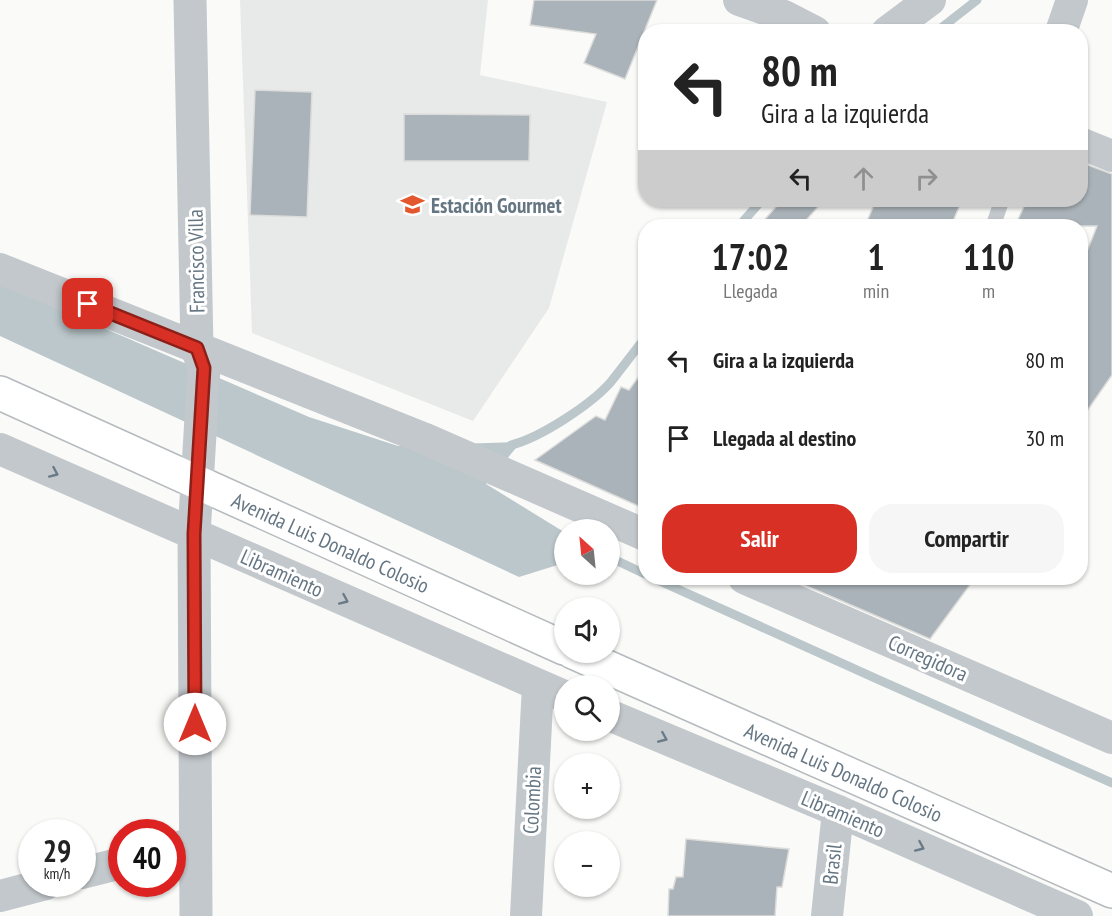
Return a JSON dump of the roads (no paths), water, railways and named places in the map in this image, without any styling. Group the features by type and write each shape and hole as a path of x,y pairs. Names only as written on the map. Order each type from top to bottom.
{"main road":[{"name":"Avenida Luis Donaldo Colosio","path":"0,393 554,644"},
{"name":"Avenida Luis Donaldo Colosio","path":"597,663 1112,891"}],"street":[{"name":"Francisco Villa","path":"185,819 201,358 190,0"},
{"path":"739,0 788,8 806,24"},
{"path":"898,24 930,0"},
{"path":"1064,24 1072,0"},
{"path":"1088,146 1112,156"},
{"path":"0,269 201,358 423,438 638,531"},
{"name":"Libramiento","path":"0,449 551,690"},
{"name":"Corregidora","path":"760,585 1112,738"},
{"name":"Colombia","path":"526,916 551,690"},
{"name":"Libramiento","path":"620,720 838,811 1077,916"},
{"path":"727,765 738,727"},
{"name":"Brasil","path":"827,916 838,811"},
{"name":"Francisco Villa","path":"186,857 196,916"},
{"path":"0,896 18,891"}],"waterway":[{"path":"946,24 977,0"},
{"path":"745,219 756,207"},
{"path":"511,445 550,428 590,401 610,383 638,347"},
{"path":"620,562 638,571"},
{"path":"669,585 1112,783"}],"place":[{"name":"Estación Gourmet","path":"413,205"}]}
